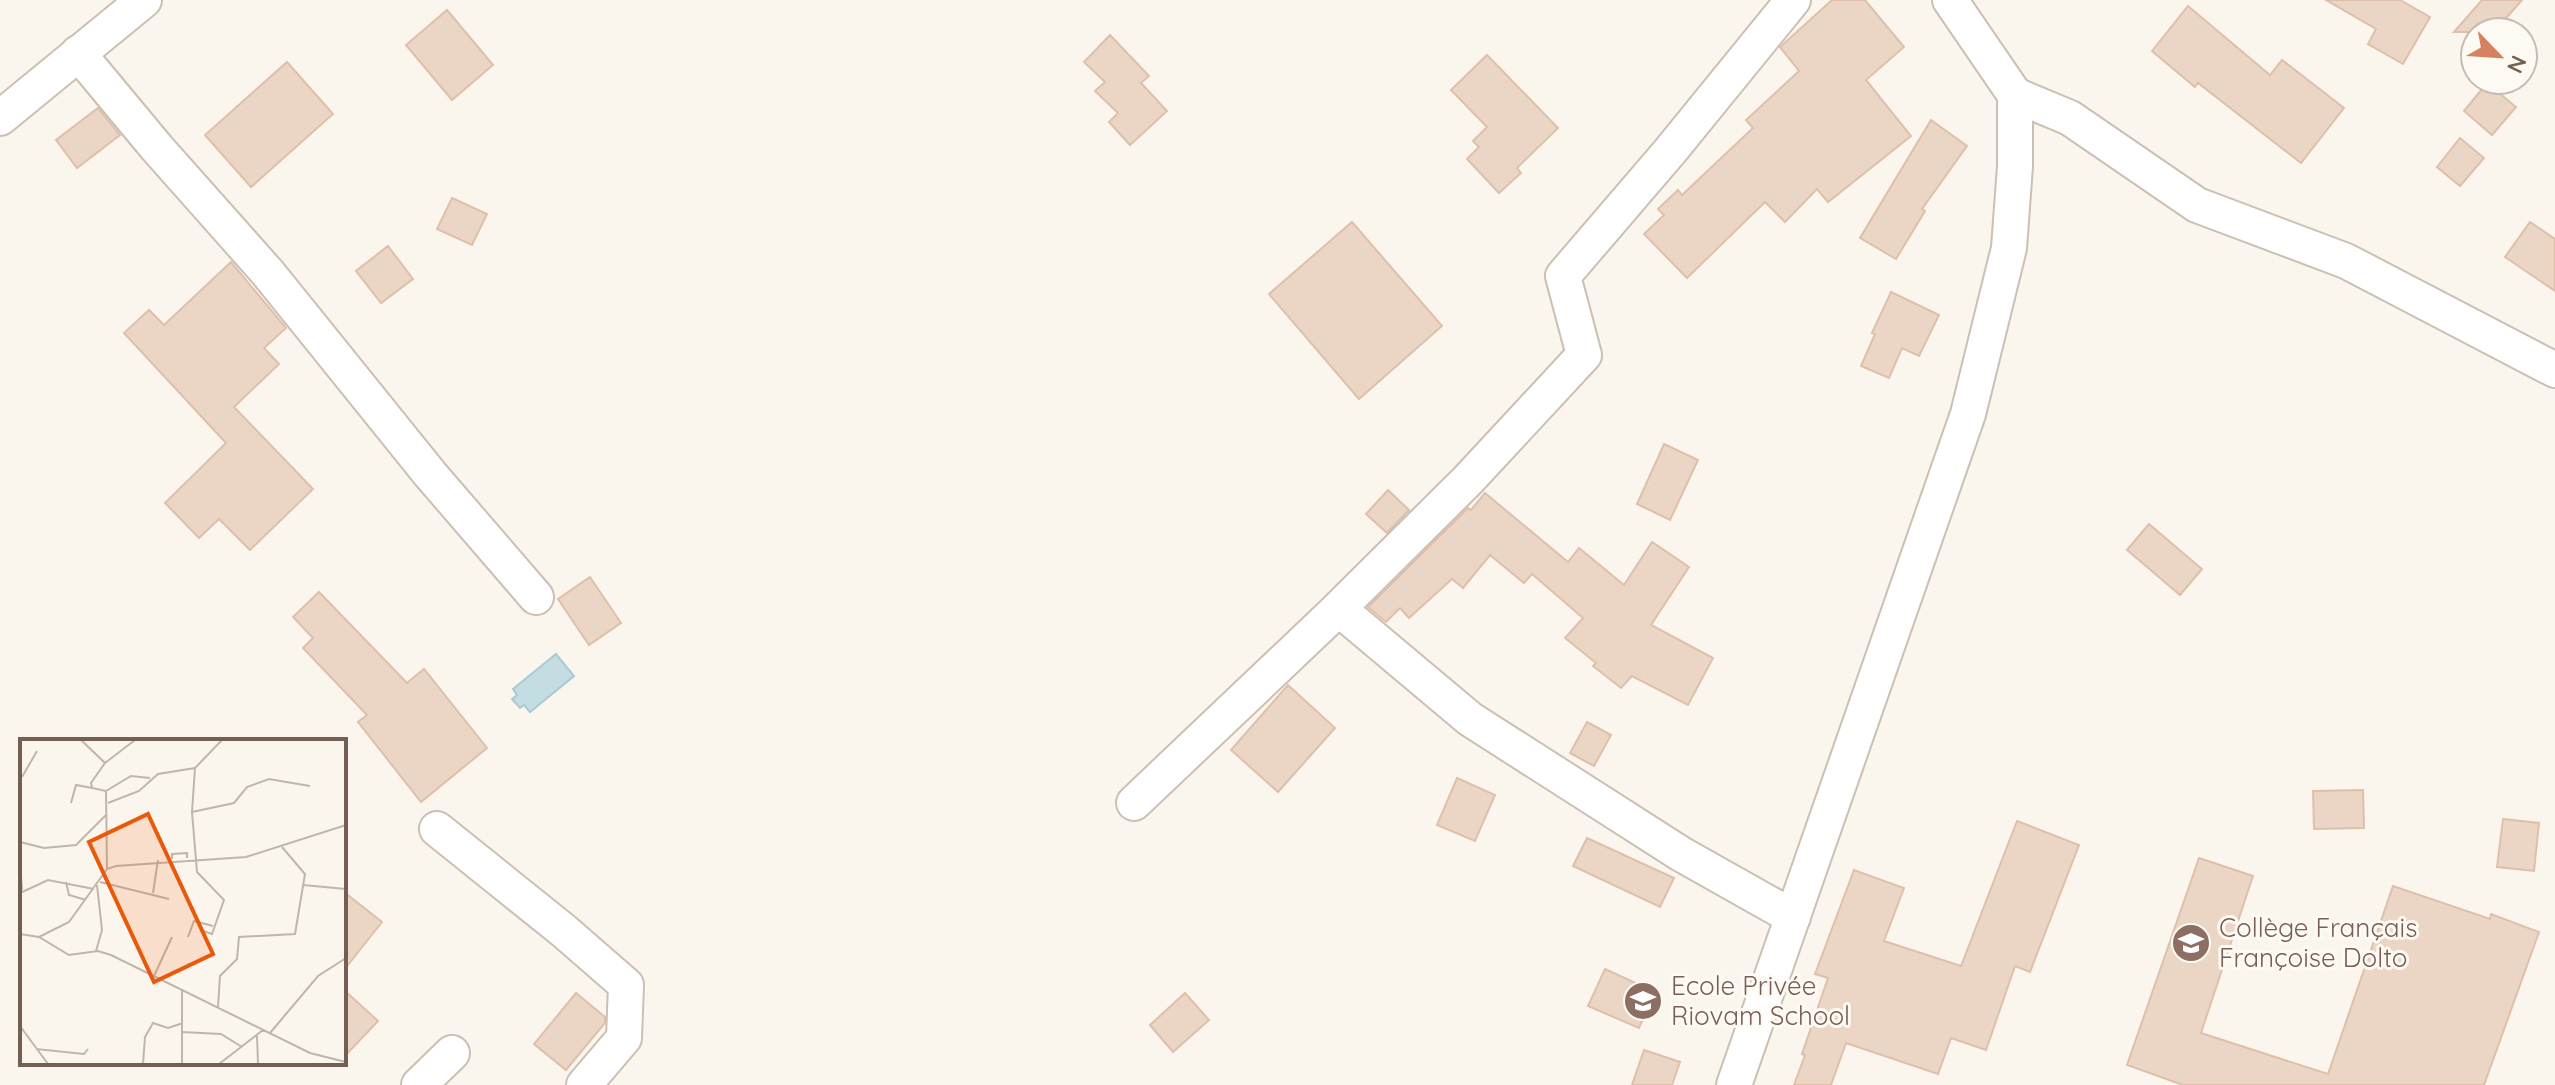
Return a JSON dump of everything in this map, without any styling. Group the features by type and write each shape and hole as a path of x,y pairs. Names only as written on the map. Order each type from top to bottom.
{"street":[{"path":"0,118 144,0"},
{"path":"1134,803 1339,609 1468,480 1584,355 1563,276 1793,0"},
{"path":"1950,0 2015,95 2070,118 2197,205 2346,261 2555,370"},
{"path":"78,53 268,273 421,462 536,597"},
{"path":"1734,1085 1968,414 2009,248 2015,166 2015,95"},
{"path":"1339,609 1470,719 1681,854 1793,917"},
{"path":"437,829 626,985 624,1038 584,1085"},
{"path":"419,1085 452,1053"}],"water":[{"path":"556,654 574,676 530,712 524,705 520,708 512,699 517,695 513,689"}],"building":[{"path":"1832,0 1865,0 1904,47 1866,80 1911,136 1828,202 1817,189 1785,222 1765,202 1687,278 1644,234 1664,215 1658,209 1678,190 1682,195 1753,128 1746,120 1799,71 1780,47"},
{"path":"2326,0 2400,0 2430,17 2403,64 2368,44 2376,29"},
{"path":"2482,0 2522,0 2508,16 2468,16"},
{"path":"2188,6 2270,75 2282,60 2344,108 2301,163 2198,83 2195,87 2152,51"},
{"path":"447,10 493,65 452,100 406,45"},
{"path":"1110,35 1149,76 1141,83 1167,111 1130,145 1109,122 1118,113 1095,91 1105,82 1084,62"},
{"path":"1487,55 1558,128 1517,168 1521,173 1499,193 1467,159 1479,147 1473,141 1487,127 1451,90"},
{"path":"287,62 333,114 251,187 205,135"},
{"path":"2476,96 2503,96 2516,107 2492,135 2464,111"},
{"path":"98,108 120,135 77,168 56,140"},
{"path":"1931,120 1967,146 1922,209 1925,211 1896,259 1860,238"},
{"path":"2460,138 2484,158 2460,186 2437,167"},
{"path":"452,198 487,214 472,245 437,229"},
{"path":"1352,222 1442,326 1359,399 1269,294"},
{"path":"2530,222 2555,239 2555,291 2505,257"},
{"path":"388,246 413,279 381,303 356,271"},
{"path":"231,262 286,328 264,348 279,364 234,407 313,489 250,550 219,519 199,538 165,503 226,443 124,333 149,310 164,325"},
{"path":"1891,292 1939,315 1919,356 1902,348 1889,378 1861,366"},
{"path":"1664,444 1698,460 1670,520 1637,504"},
{"path":"1388,490 1409,510 1387,533 1366,514"},
{"path":"1485,493 1568,562 1579,548 1624,585 1652,542 1689,567 1651,625 1713,658 1688,705 1632,676 1621,688 1565,638 1583,618 1532,574 1524,583 1490,555 1463,588 1452,579 1409,618 1400,608 1386,622 1368,607 1468,508 1471,510"},
{"path":"2149,524 2202,569 2180,595 2127,550"},
{"path":"590,577 621,623 589,645 558,599"},
{"path":"319,592 407,683 424,669 487,748 421,802 358,722 367,715 303,648 313,638 293,617"},
{"path":"1288,685 1335,728 1278,792 1231,750"},
{"path":"1587,722 1611,735 1594,766 1570,753"},
{"path":"1457,778 1495,795 1475,841 1437,825"},
{"path":"2363,790 2364,828 2314,829 2313,791"},
{"path":"2503,819 2539,823 2534,871 2497,867"},
{"path":"2017,821 2079,845 2030,972 2015,966 1986,1050 1951,1038 1938,1074 1846,1043 1831,1085 1794,1085 1828,978 1815,974 1854,870 1904,888 1884,941 1961,966"},
{"path":"1587,838 1674,878 1660,907 1573,866"},
{"path":"2199,858 2253,876 2201,1033 2328,1074 2393,886 2490,919 2491,914 2539,932 2484,1085 2183,1085 2127,1065"},
{"path":"346,894 382,922 346,967"},
{"path":"1605,969 1655,992 1639,1028 1588,1006"},
{"path":"346,992 378,1021 346,1055"},
{"path":"576,993 605,1017 605,1023 566,1070 534,1044"},
{"path":"1185,993 1209,1020 1173,1052 1150,1025"},
{"path":"1644,1050 1680,1062 1672,1085 1632,1085"}],"place":[{"name":"Collège Français Françoise Dolto","path":"2191,943"},
{"name":"Ecole Privée Riovam School","path":"1643,1001"}]}
